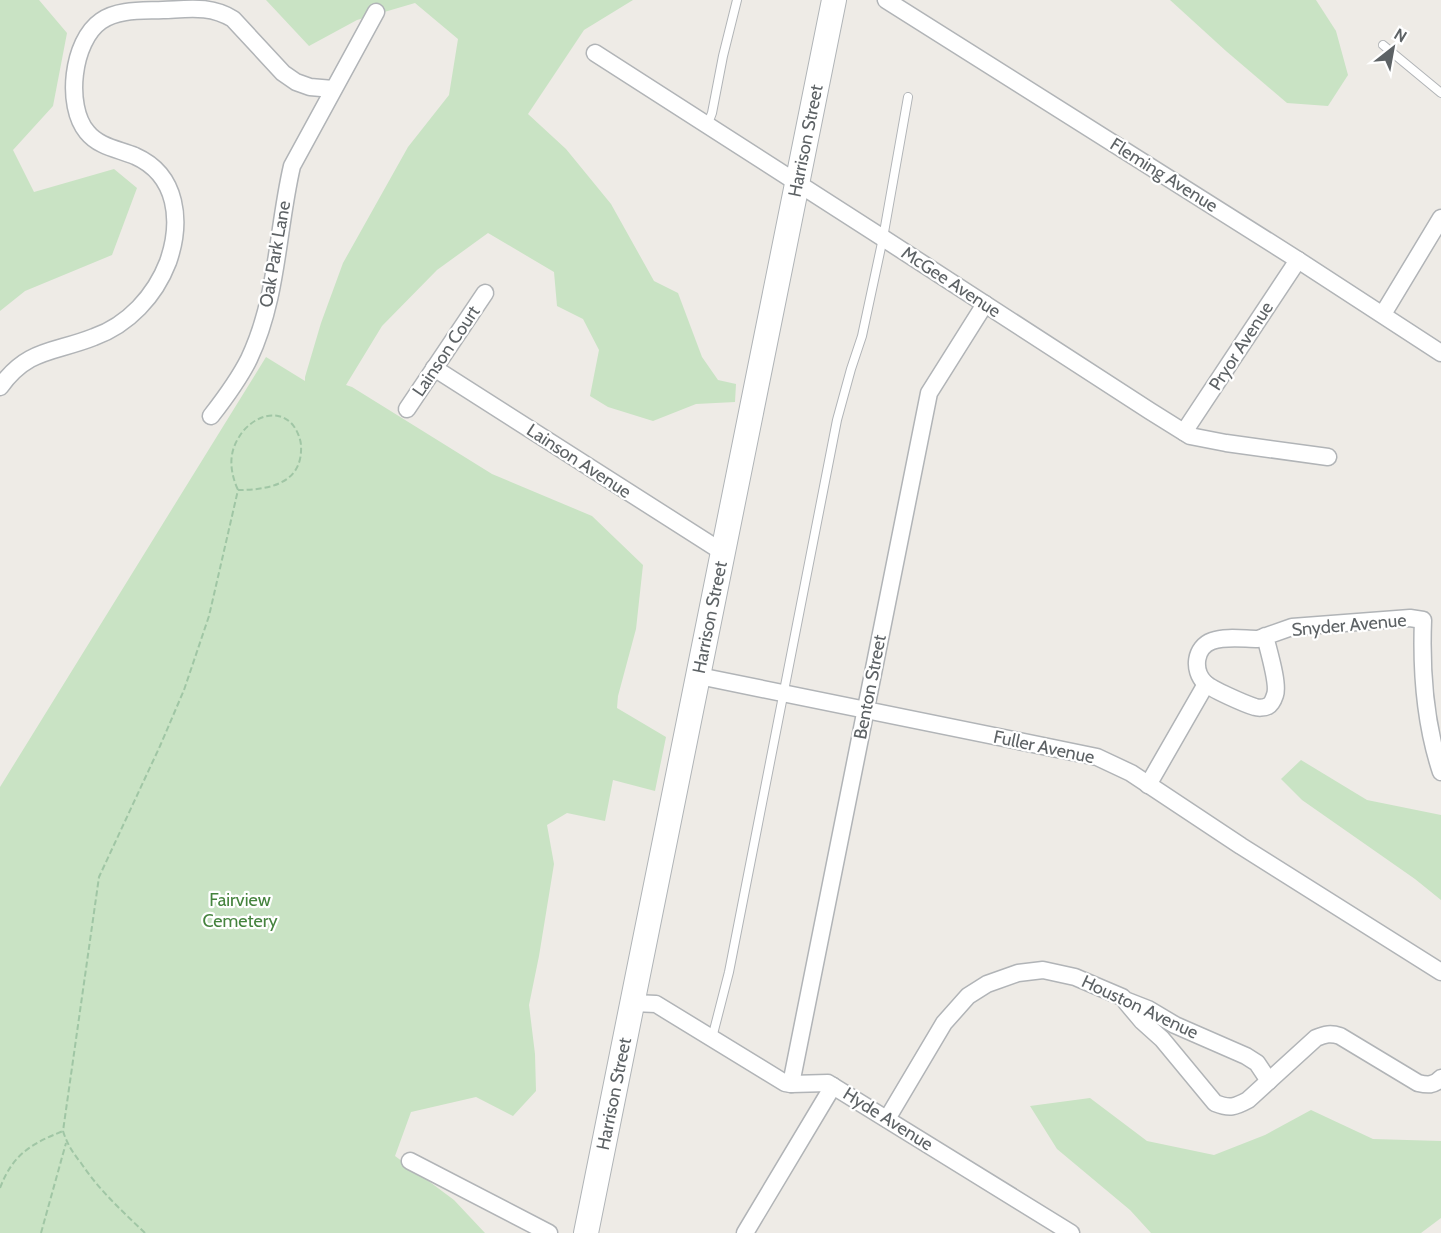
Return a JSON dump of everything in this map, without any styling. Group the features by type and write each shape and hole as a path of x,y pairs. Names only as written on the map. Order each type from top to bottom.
{"street":[{"name":"Harrison Street","path":"586,1233 834,0"},
{"name":"Fleming Avenue","path":"886,0 1441,353"},
{"path":"0,387 9,374 38,354 94,337 128,318 149,297 169,259 176,221 173,199 166,183 155,169 143,160 98,142 87,134 75,110 74,82 79,51 84,38 101,20 123,12 211,9 233,19 283,73 296,82 310,87 333,89"},
{"name":"Oak Park Lane","path":"211,416 238,378 260,333 272,287 292,166 376,12"},
{"name":"McGee Avenue","path":"595,53 1190,436 1328,457"},
{"path":"1383,315 1441,218"},
{"name":"Pryor Avenue","path":"1184,432 1298,260"},
{"name":"Lainson Court","path":"407,409 485,293"},
{"name":"Benton Street","path":"791,1084 929,393 985,304"},
{"name":"Lainson Avenue","path":"434,368 724,553"},
{"name":"Snyder Avenue","path":"1265,636 1292,627 1410,618 1423,620 1422,652 1426,700 1441,772"},
{"path":"1265,636 1277,692 1267,707 1257,708 1249,705 1206,684 1197,669 1199,652 1205,645 1214,640 1258,639 1265,636"},
{"name":"Fuller Avenue","path":"699,676 1097,757 1148,785 1441,972"},
{"path":"1148,785 1206,684"},
{"name":"Houston Avenue","path":"888,1119 944,1023 968,996 987,984 1018,973 1043,970 1075,977 1246,1056 1257,1063 1269,1081"},
{"path":"1125,1000 1142,1021 1162,1039 1215,1103 1224,1107 1236,1107 1248,1100 1316,1038 1325,1034 1341,1036 1418,1083 1428,1086 1437,1083 1441,1078"},
{"name":"Hyde Avenue","path":"633,1003 656,1004 785,1083 828,1083 1071,1233"},
{"path":"745,1233 833,1086"},
{"path":"410,1161 549,1233"}],"lane":[{"path":"707,126 712,113 737,0"},
{"path":"1383,45 1441,93"},
{"path":"712,1038 729,972 837,420 862,336 908,97"}],"path":[{"path":"145,1233 106,1196 92,1179 66,1143 63,1131 99,877 184,690 209,616 238,490 231,468 232,450 243,431 264,416 281,416 292,423 301,440 302,458 292,476 279,484 256,490 238,490"},
{"path":"0,1188 18,1156 38,1141 63,1131"},
{"path":"41,1233 66,1143"}],"green space":[{"path":"0,0 39,0 67,33 53,106 13,150 34,192 114,169 137,188 112,255 25,291 0,311"},
{"name":"Fairview Cemetery","path":"266,0 633,0 584,30 528,114 566,149 611,204 654,281 678,293 702,357 718,380 736,384 735,402 696,404 653,421 608,407 590,396 599,350 583,319 557,306 554,272 488,233 437,270 382,326 346,385 492,474 592,516 643,565 636,629 618,696 617,708 666,737 655,791 613,780 605,821 567,813 547,825 554,864 529,1005 535,1054 536,1091 513,1116 476,1097 411,1112 395,1156 454,1200 485,1233 0,1233 0,787 266,357 305,381 321,323 343,263 408,147 449,95 458,39 415,3 357,20 309,46"},
{"path":"1170,0 1316,0 1336,31 1348,75 1328,106 1287,103"},
{"path":"1301,760 1367,800 1441,815 1441,900 1415,879 1302,800 1281,779"},
{"path":"1090,1098 1147,1141 1214,1155 1265,1135 1311,1110 1373,1139 1441,1141 1441,1218 1421,1233 1151,1233 1130,1210 1057,1149 1030,1106"}]}
